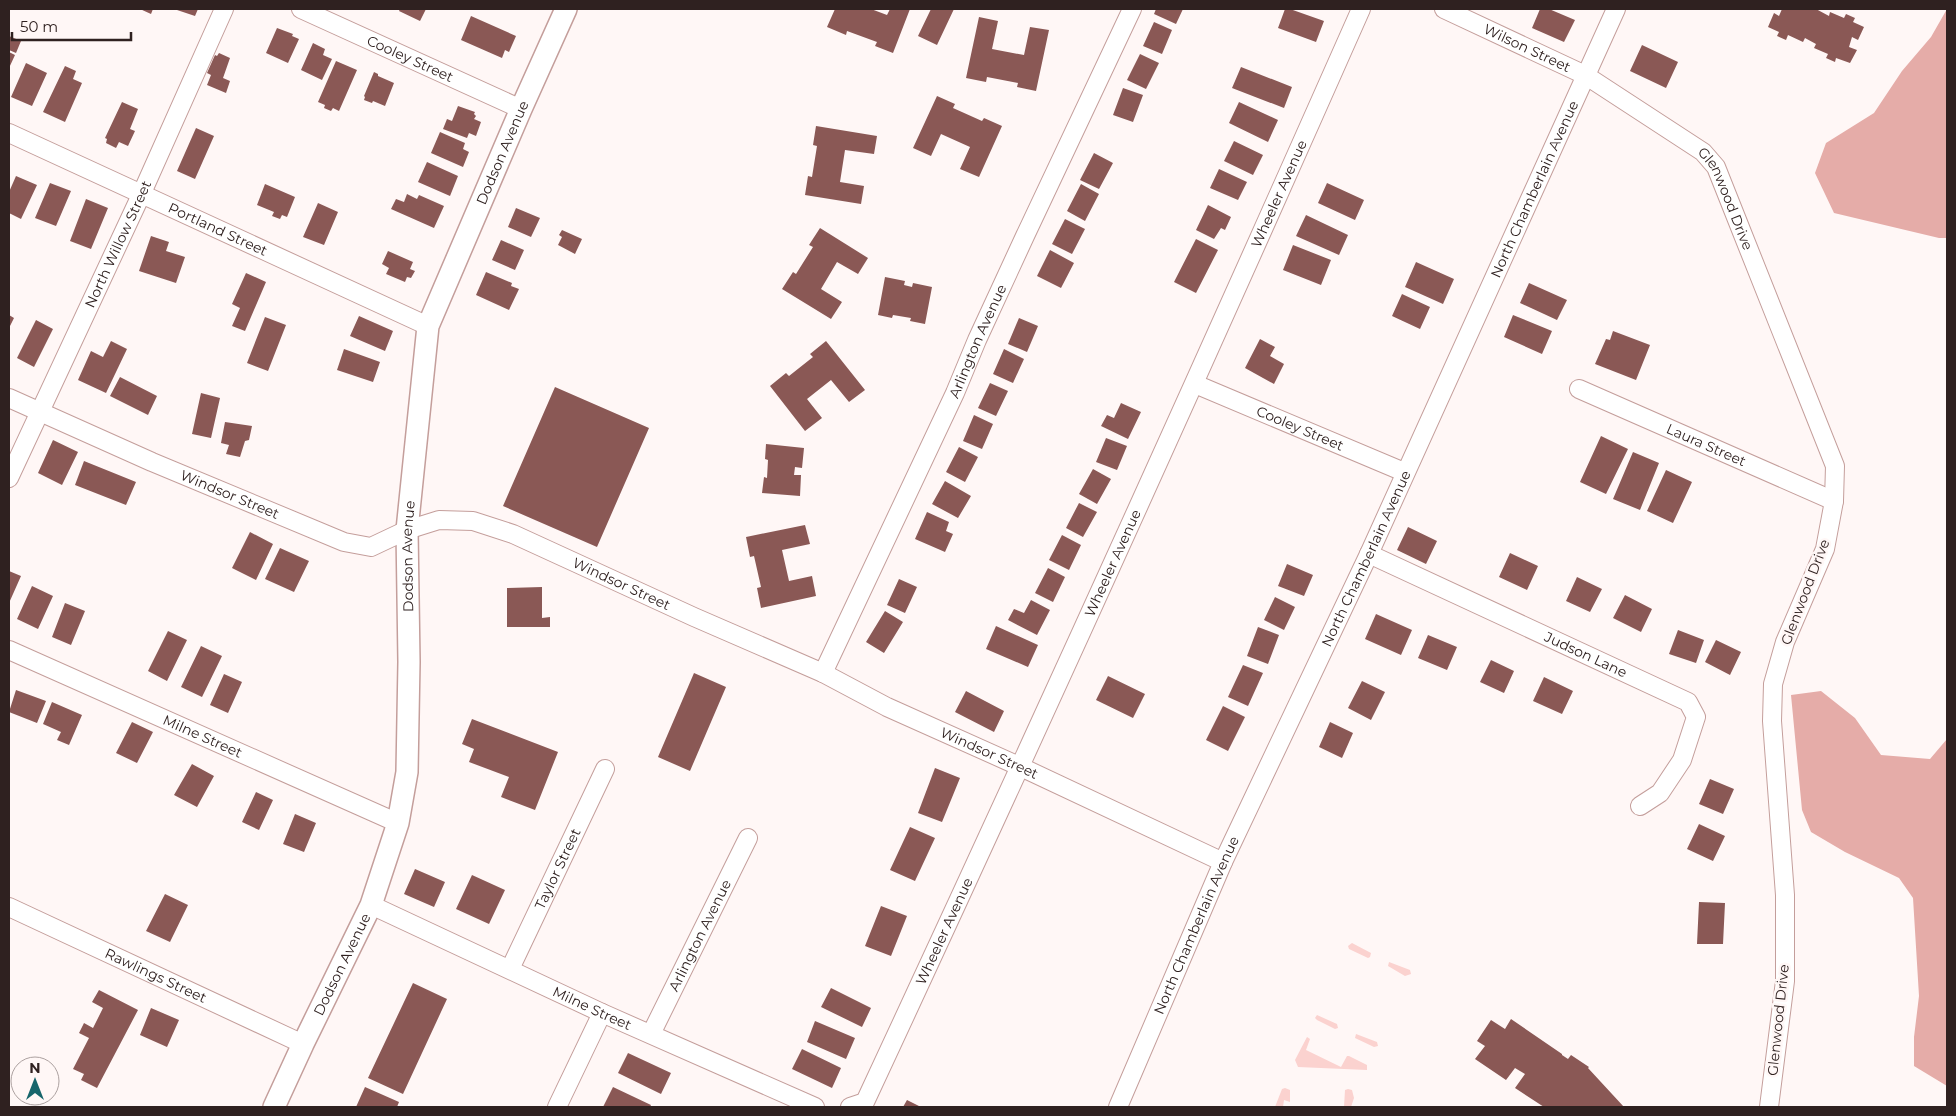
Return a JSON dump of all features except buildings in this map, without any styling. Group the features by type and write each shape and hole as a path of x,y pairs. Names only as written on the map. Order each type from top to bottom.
{"main road":[{"name":"Dodson Avenue","path":"274,1107 371,906 398,823 407,772 409,662 407,530 428,326 566,9"}],"street":[{"name":"North Willow Street","path":"9,478 141,195 224,9"},
{"name":"Cooley Street","path":"301,9 521,109"},
{"name":"Arlington Avenue","path":"823,673 1132,9"},
{"name":"Wheeler Avenue","path":"850,1107 865,1102 1021,767 1195,384 1362,9"},
{"name":"Wilson Street","path":"1444,9 1585,75"},
{"name":"North Chamberlain Avenue","path":"1118,1107 1223,862 1369,554 1404,472 1616,9"},
{"name":"Glenwood Drive","path":"1585,75 1704,152 1716,167 1834,466 1834,501 1825,549 1785,642 1773,684 1772,721 1785,895 1785,982 1769,1107"},
{"name":"Portland Street","path":"9,134 428,326"},
{"name":"Cooley Street","path":"1195,384 1404,472"},
{"name":"Laura Street","path":"1579,389 1834,501"},
{"name":"Windsor Street","path":"9,398 152,462 344,542 371,547 407,530 439,520 473,521 513,534 694,617 823,673 887,707 1021,767 1223,862"},
{"name":"Judson Lane","path":"1369,554 1688,702 1696,717 1682,760 1660,793 1640,806"},
{"name":"Milne Street","path":"9,650 398,823"},
{"name":"Taylor Street","path":"510,969 605,769"},
{"name":"Arlington Avenue","path":"651,1034 748,838"},
{"name":"Milne Street","path":"371,906 602,1013 815,1107"},
{"name":"Rawlings Street","path":"9,907 303,1044"},
{"path":"557,1107 602,1013"}],"shaded area":[{"path":"1947,9 1947,238 1939,238 1834,213 1815,173 1826,143 1874,113 1902,71 1931,37"},
{"path":"1821,691 1855,718 1881,755 1930,759 1947,739 1947,1086 1914,1066 1914,1037 1919,996 1913,898 1899,878 1845,852 1811,832 1802,810 1791,695"},
{"path":"1352,943 1371,953 1370,957 1368,958 1349,949 1348,946"},
{"path":"1389,962 1410,970 1411,974 1405,976 1388,966"},
{"path":"1317,1015 1337,1024 1338,1028 1335,1029 1317,1020 1315,1018"},
{"path":"1356,1034 1377,1042 1378,1046 1374,1047 1355,1038"},
{"path":"1307,1037 1310,1039 1306,1050 1341,1067 1347,1056 1349,1056 1367,1065 1367,1070 1298,1067 1295,1060"},
{"path":"1282,1089 1290,1090 1290,1102 1284,1100 1283,1107 1275,1107"},
{"path":"1345,1090 1352,1090 1354,1098 1351,1107 1344,1107"}]}
